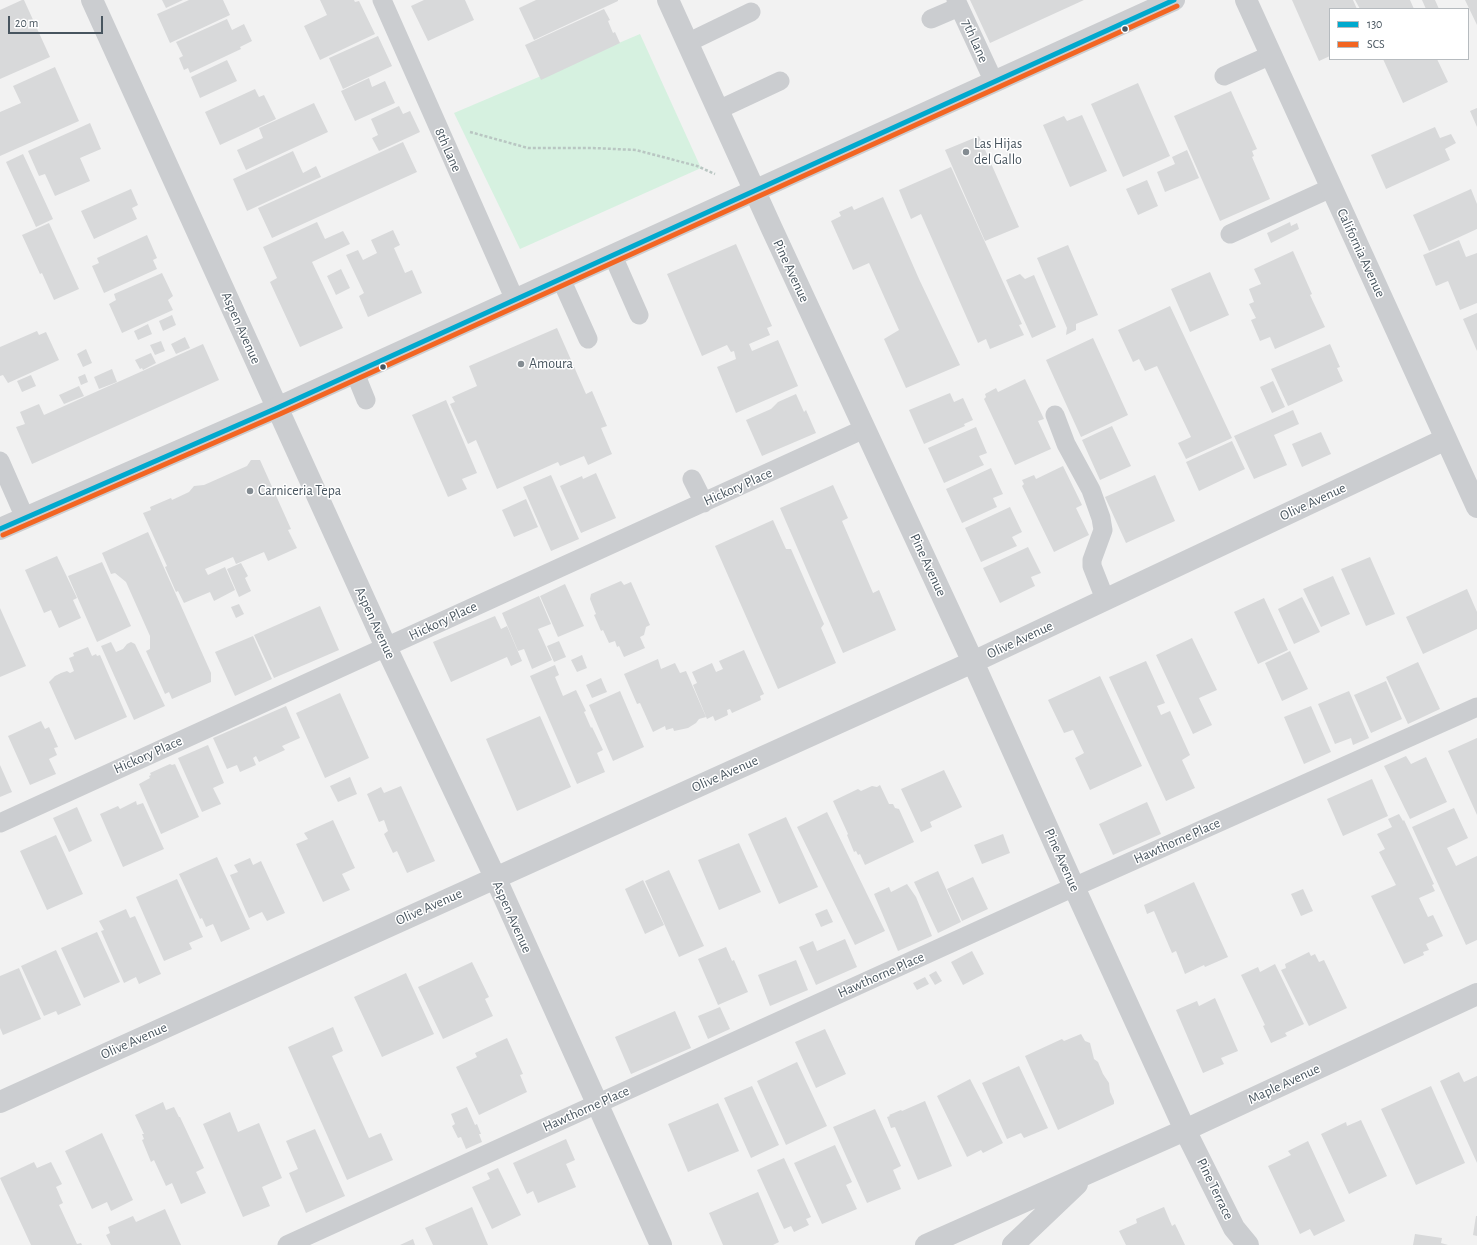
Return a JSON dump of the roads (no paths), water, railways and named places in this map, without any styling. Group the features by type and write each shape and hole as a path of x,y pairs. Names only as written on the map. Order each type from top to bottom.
{"street":[{"name":"Aspen Avenue","path":"92,0 386,648 495,877 661,1245"},
{"name":"Pine Avenue","path":"668,0 754,191 973,662 1074,888 1186,1130"},
{"path":"0,529 355,373 1174,0"},
{"name":"California Avenue","path":"1246,0 1477,507"},
{"name":"Olive Avenue","path":"0,1102 973,662 1446,439"},
{"name":"Maple Avenue","path":"926,1245 1186,1130 1477,994"},
{"name":"Pine Terrace","path":"1186,1130 1234,1228 1248,1245"},
{"name":"Maple Avenue","path":"1013,1245 1090,1173"}],"lane":[{"name":"8th Lane","path":"382,0 514,300"},
{"path":"931,19 958,3"},
{"name":"7th Lane","path":"958,3 994,82"},
{"path":"687,43 752,12"},
{"path":"1224,76 1271,55"},
{"path":"718,110 780,81"},
{"path":"1230,234 1331,188"},
{"path":"613,256 639,315"},
{"path":"560,279 588,339"},
{"path":"355,373 366,400"},
{"path":"1054,415 1066,444 1091,490 1101,518 1103,530 1092,560 1092,566 1105,599"},
{"name":"Hickory Place","path":"0,823 386,648 461,605 704,502 864,429"},
{"path":"0,461 26,518"},
{"path":"692,479 704,502"},
{"name":"Hawthorne Place","path":"287,1245 1477,707"}],"place":[{"name":"Las Hijas del Gallo","path":"966,152"},
{"name":"Amoura","path":"521,364"},
{"name":"Carniceria Tepa","path":"250,491"}]}
